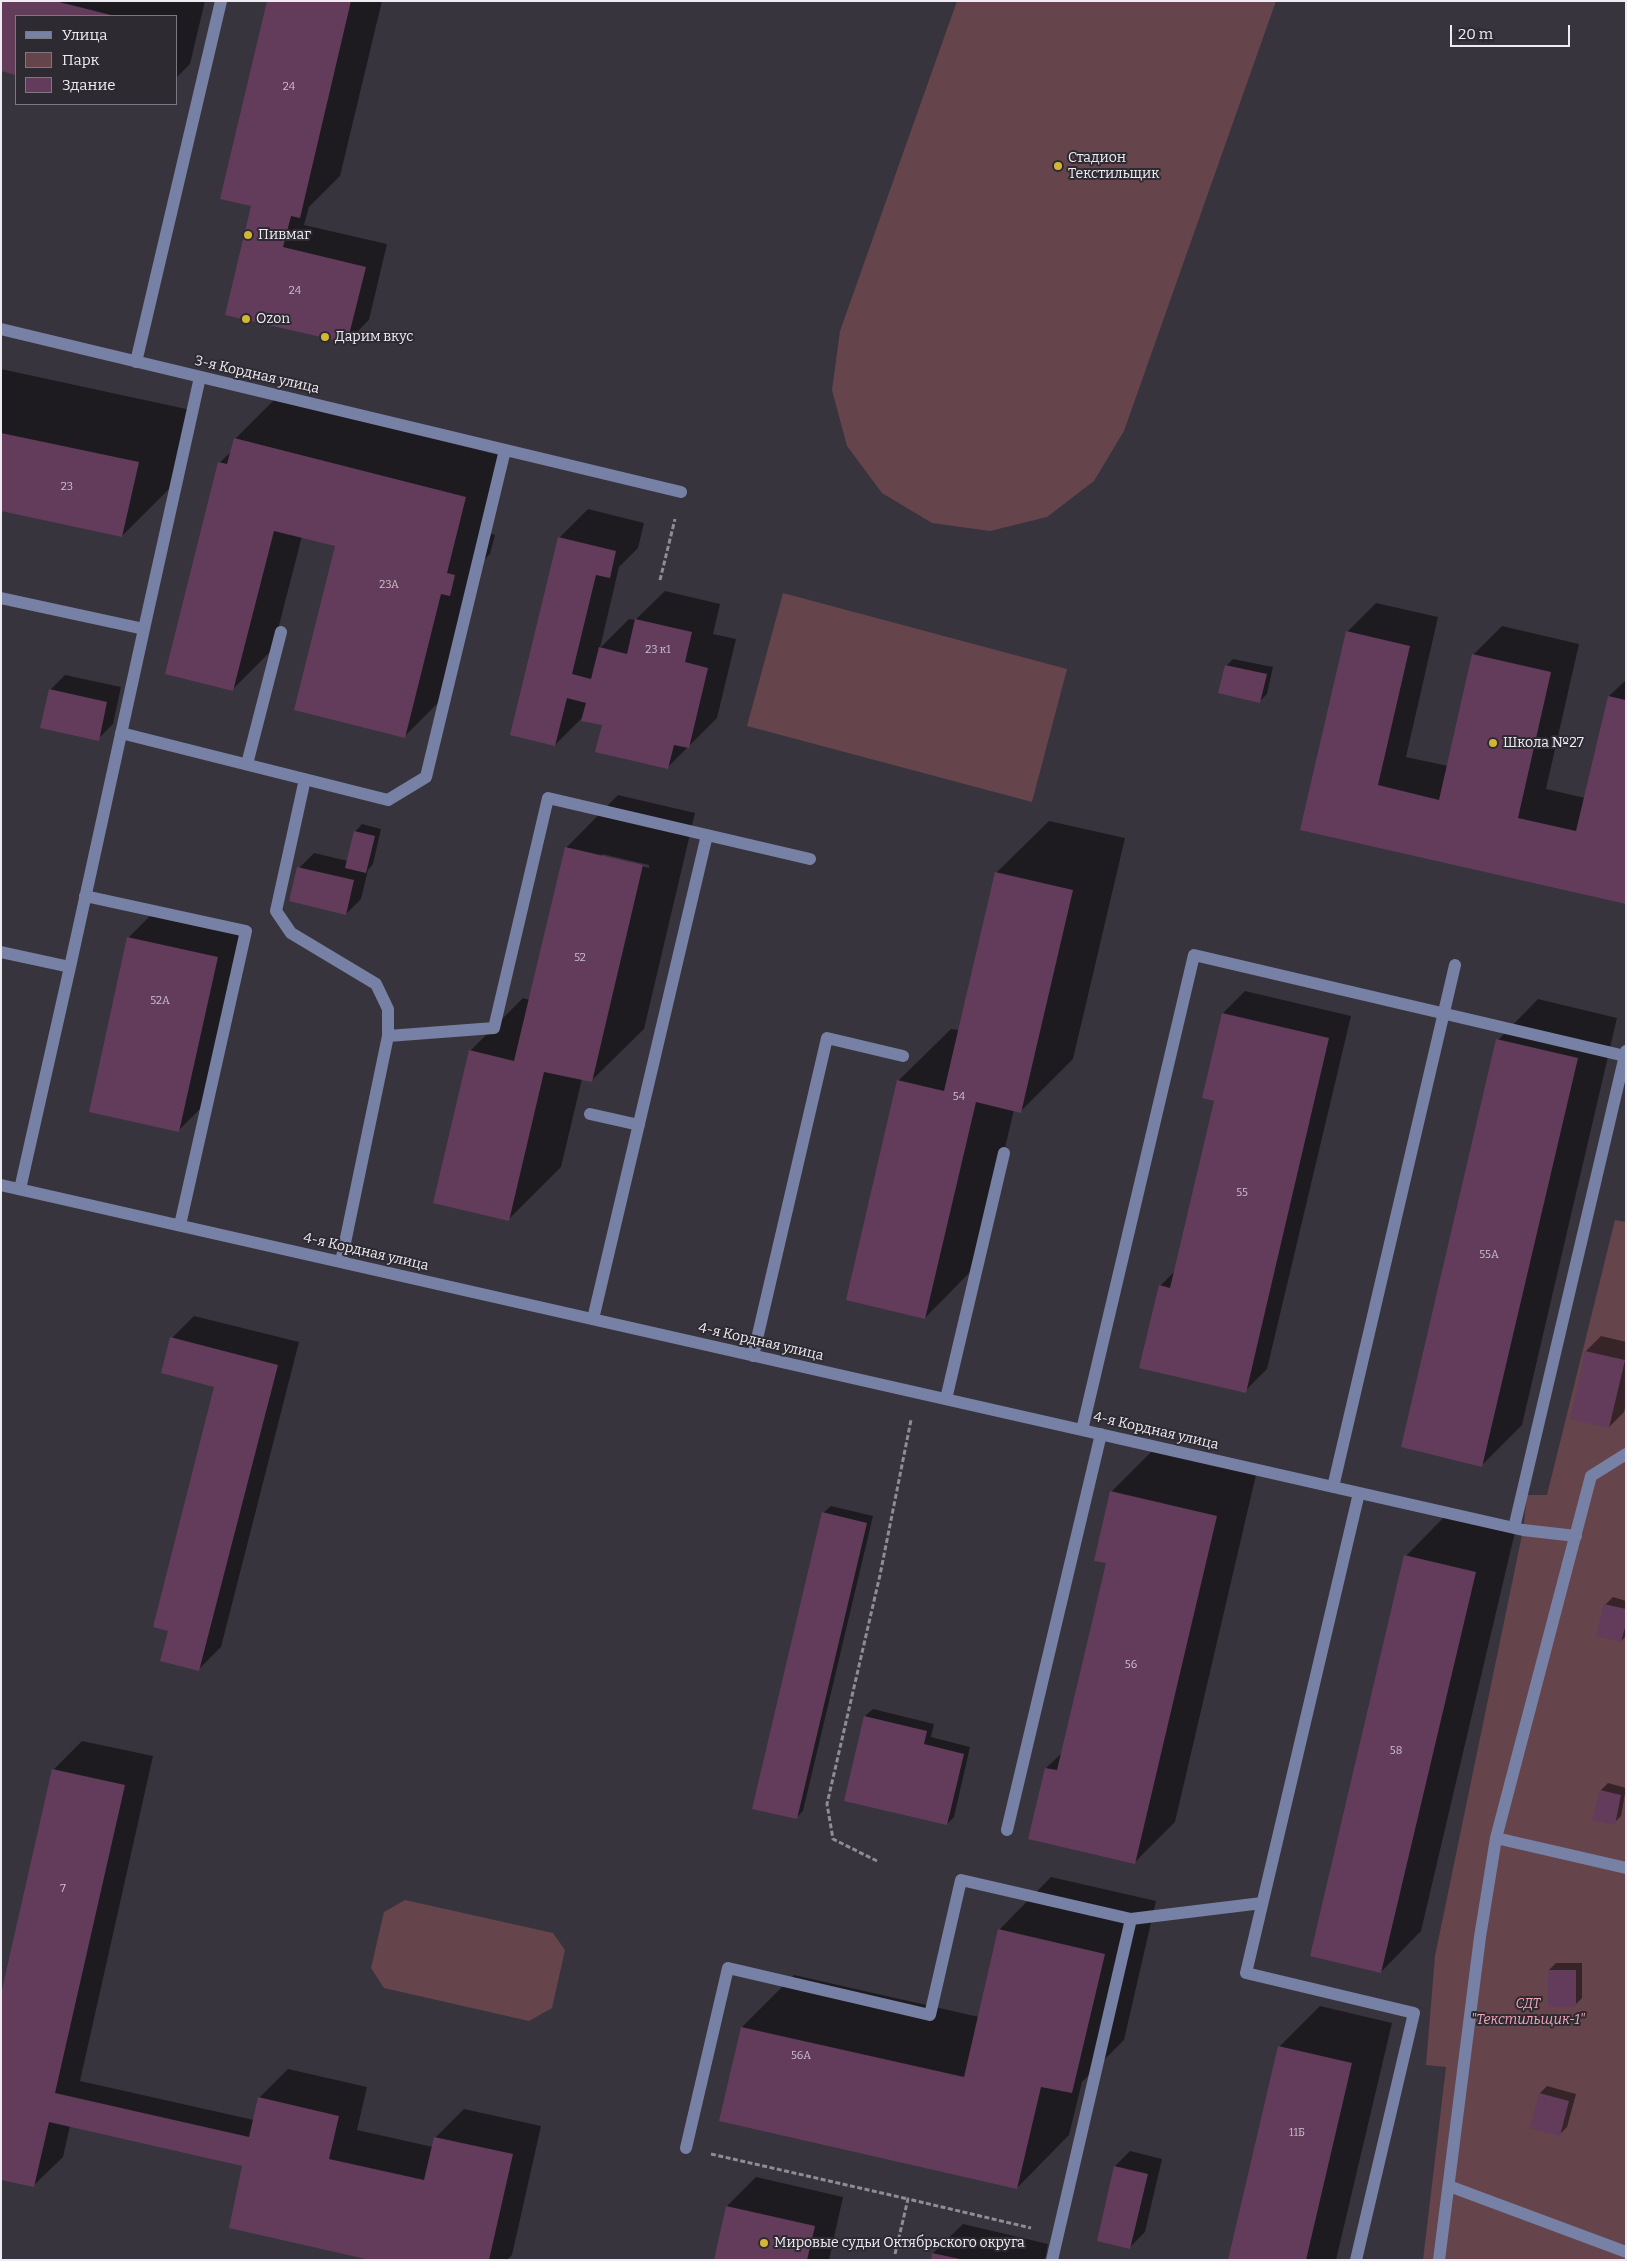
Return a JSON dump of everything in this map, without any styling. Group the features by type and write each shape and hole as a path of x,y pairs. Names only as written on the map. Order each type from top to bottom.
{"street":[{"path":"136,362 221,1"},
{"name":"3-я Кордная улица","path":"1,330 682,492"},
{"path":"20,1189 200,377"},
{"path":"121,733 388,800 426,778 505,450"},
{"path":"1,598 144,629"},
{"path":"248,764 281,632"},
{"path":"305,779 276,910 291,933 376,984 388,1009 388,1036 340,1262"},
{"path":"388,1036 494,1028 548,798 810,859"},
{"path":"593,1319 707,835"},
{"path":"86,896 246,931 180,1226 168,1223"},
{"path":"1,952 70,967"},
{"path":"1082,1430 1194,955 1444,1014 1625,1054 1514,1528"},
{"path":"1332,1487 1455,965"},
{"path":"753,1356 827,1038 904,1056"},
{"path":"590,1114 639,1125"},
{"path":"946,1399 1004,1153"},
{"name":"4-я Кордная улица","path":"1,1185 1514,1528 1576,1536"},
{"path":"1007,1830 1100,1434"},
{"path":"1440,2260 1480,1937 1496,1838 1591,1476 1626,1454"},
{"path":"1356,2260 1414,2012 1246,1973 1359,1493"},
{"path":"1496,1838 1626,1868"},
{"path":"686,2148 728,1968 930,2014 961,1880 1130,1919 1262,1903"},
{"path":"1052,2260 1130,1919"},
{"path":"1450,2186 1626,2252"}],"path":[{"path":"660,580 682,492"},
{"path":"877,1861 833,1839 827,1804 878,1584 917,1393"},
{"path":"686,2148 1058,2234"},
{"path":"895,2254 908,2199"}],"green space":[{"name":"Стадион Текстильщик","path":"957,1 1276,1 1124,431 1094,481 1047,517 990,531 932,523 882,493 847,446 832,390 840,331"},
{"path":"783,593 1067,669 1032,802 747,726"},
{"name":"СДТ \"Текстильщик-1\"","path":"1615,1220 1626,1222 1626,2260 1423,2260 1446,2067 1426,2065 1435,1956 1523,1530 1527,1495 1547,1495"},
{"path":"405,1900 553,1933 565,1950 552,2008 529,2021 384,1988 371,1968 384,1912"}],"building":[{"path":"1,1 55,1 111,15 15,15 15,75 1,71"},
{"path":"267,1 351,1 300,218 291,216 283,247 366,267 347,343 225,315 251,206 220,199"},
{"path":"1,433 139,462 122,537 1,511"},
{"path":"234,438 466,497 447,573 455,575 450,596 441,594 405,738 294,710 335,546 274,531 233,691 165,674 218,462 227,464"},
{"path":"558,537 616,551 610,578 596,575 572,674 591,679 599,647 627,654 635,619 692,632 685,662 708,668 689,748 674,745 668,769 595,752 602,725 581,721 586,703 567,698 555,746 510,735"},
{"name":"Школа №27","path":"1346,631 1410,646 1378,785 1439,800 1472,654 1551,672 1518,818 1576,831 1608,696 1626,700 1626,904 1300,830"},
{"path":"1225,665 1267,674 1260,703 1218,693"},
{"path":"49,689 107,702 99,741 40,728"},
{"path":"354,831 375,836 366,873 345,868"},
{"path":"565,847 643,865 592,1082 544,1072 509,1221 433,1203 469,1050 514,1061"},
{"path":"297,867 354,880 346,915 289,901"},
{"path":"995,872 1073,890 1021,1113 976,1102 925,1319 846,1300 897,1080 944,1091"},
{"path":"127,937 218,957 179,1132 89,1112"},
{"path":"1222,1013 1329,1038 1246,1393 1139,1368 1159,1285 1170,1288 1214,1101 1202,1098"},
{"path":"1496,1039 1578,1058 1482,1467 1401,1447"},
{"path":"170,1337 278,1365 199,1671 160,1661 168,1631 153,1627 214,1387 161,1373"},
{"path":"1585,1351 1625,1360 1609,1428 1570,1419"},
{"path":"1110,1491 1217,1516 1135,1864 1028,1839 1045,1768 1057,1770 1106,1563 1094,1561"},
{"path":"822,1512 867,1523 797,1819 752,1809"},
{"path":"1404,1555 1476,1572 1381,1973 1310,1956"},
{"path":"1604,1604 1626,1609 1626,1624 1621,1642 1596,1636"},
{"path":"864,1716 927,1731 924,1744 964,1754 947,1825 844,1801"},
{"path":"52,1769 125,1785 55,2093 249,2137 258,2097 339,2116 329,2159 424,2180 434,2137 513,2154 489,2260 370,2260 229,2228 242,2166 49,2122 34,2187 1,2180 1,1994"},
{"path":"1600,1790 1621,1795 1615,1825 1592,1820"},
{"path":"998,1929 1105,1954 1072,2093 1041,2087 1017,2189 719,2121 741,2027 964,2077"},
{"path":"1548,1970 1576,1970 1576,2007 1548,2007"},
{"path":"1278,2046 1352,2063 1306,2260 1228,2260"},
{"path":"1539,2093 1569,2101 1560,2136 1530,2128"},
{"path":"1114,2166 1148,2174 1130,2249 1097,2241"},
{"name":"Мировые судьи Октябрьского округа","path":"726,2206 815,2226 807,2260 714,2260"},
{"name":"Мировые судьи Октябрьского округа","path":"932,2253 960,2259 960,2260 931,2260"}],"place":[{"name":"Стадион Текстильщик","path":"1058,166"},
{"name":"Пивмаг","path":"248,235"},
{"name":"Ozon","path":"246,319"},
{"name":"Дарим вкус","path":"325,337"},
{"name":"Школа №27","path":"1493,743"},
{"name":"Мировые судьи Октябрьского округа","path":"764,2243"}]}
